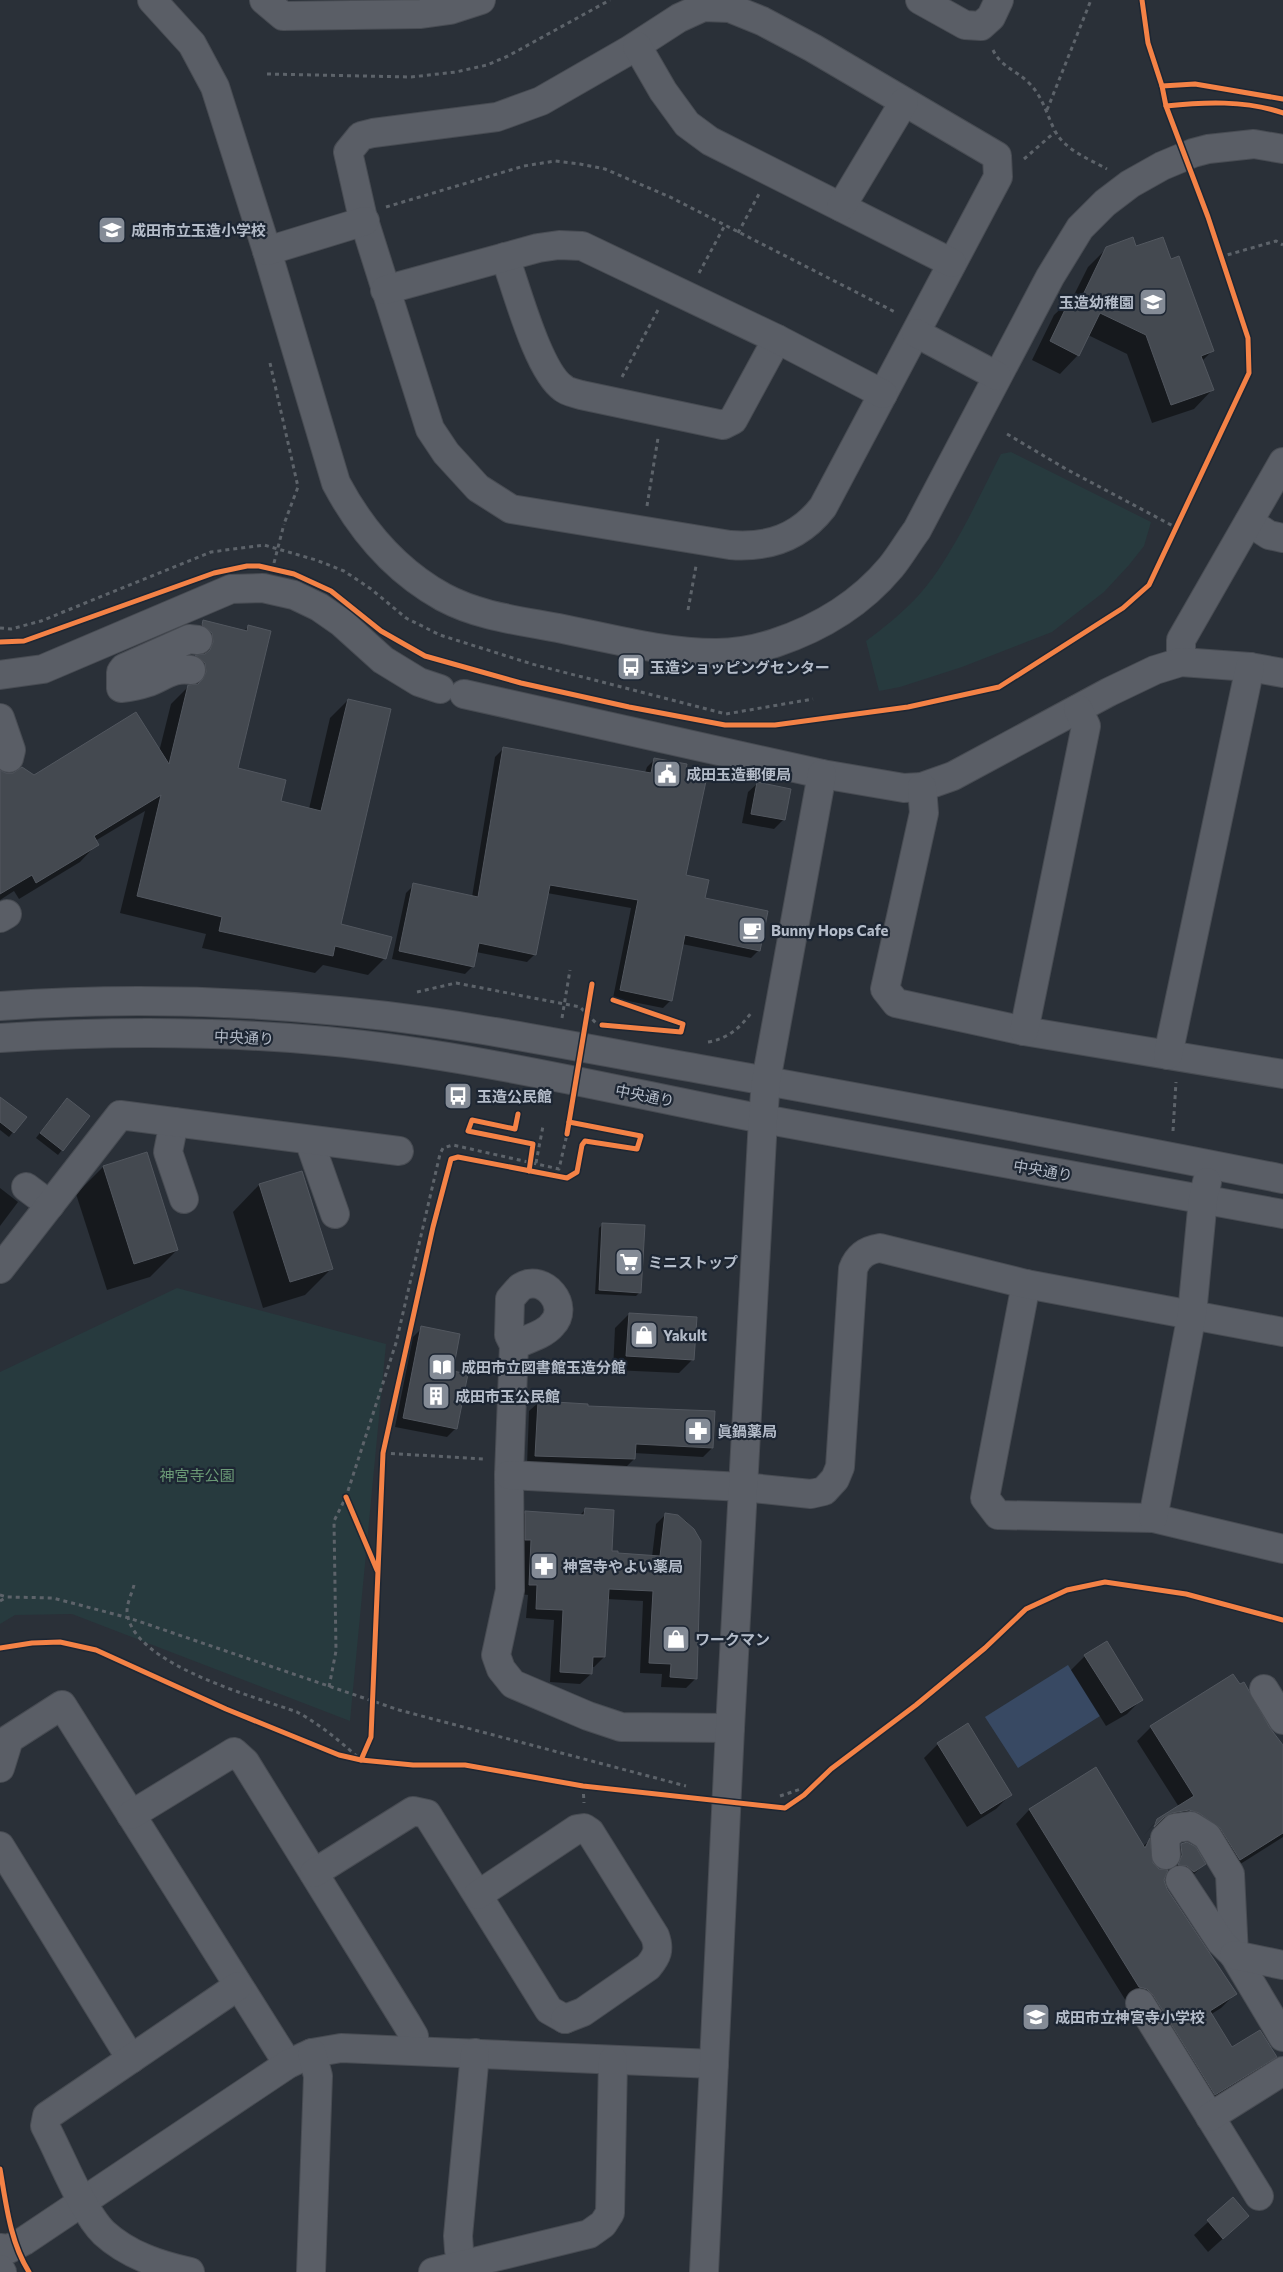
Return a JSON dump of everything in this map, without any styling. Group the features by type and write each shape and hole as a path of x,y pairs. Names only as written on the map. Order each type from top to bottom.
{"street":[{"path":"152,0 192,44 214,87 267,251 336,483 350,510 369,536 415,578 443,597 479,613 624,642 716,653 744,650 775,643 811,629 840,613 867,592 891,567 916,530 1050,277 1080,228 1105,203 1121,178 1162,166 1208,149 1254,144 1283,149"},
{"path":"264,0 283,16 421,14 448,5 481,0"},
{"path":"920,0 965,25 982,26 991,17 999,0"},
{"path":"702,7 730,8 762,21 813,48 997,156 998,177 830,495 813,520 787,536 766,545 751,546 700,540 511,509 478,488 446,453 430,429 363,218 348,152 361,136 452,121 497,117 541,102 637,46 679,18 702,7"},
{"path":"637,46 663,91 687,124 710,141 952,263"},
{"path":"841,207 904,102"},
{"path":"267,251 363,218"},
{"path":"385,290 538,248 559,245 582,246 777,339 883,394"},
{"path":"505,257 539,353 551,375 563,389 723,425 733,420 777,339"},
{"path":"918,329 997,376"},
{"path":"1181,662 1181,640 1283,462"},
{"path":"1249,522 1269,535 1283,538"},
{"path":"0,675 43,670 231,589 263,588 294,595 318,607 342,623 383,660 418,682 822,774 904,788 922,787 953,776 1155,670 1181,662 1250,667 1283,674"},
{"path":"191,670 174,669 150,682 121,688 124,668 189,639 198,640"},
{"path":"1173,1056 1250,667"},
{"path":"1024,1031 1086,726 1078,709"},
{"path":"0,718 11,750 9,758"},
{"path":"704,2272 730,1728 763,1118 766,1081 822,774"},
{"path":"922,787 924,813 885,988 896,1003 1024,1031 1283,1074"},
{"path":"0,1006 65,1001 241,1004 340,1011 459,1026 766,1081 1283,1179"},
{"name":"中央通り","path":"0,1038 67,1034 207,1035 326,1041 460,1059 763,1118 1283,1214"},
{"path":"0,1269 120,1115 398,1151"},
{"path":"174,1122 168,1152 184,1199"},
{"path":"309,1140 335,1214"},
{"path":"1153,1518 1192,1314 1203,1199 1210,1165"},
{"path":"26,1187 50,1205"},
{"path":"509,1475 743,1487 812,1494 824,1491 835,1479 840,1467 853,1268 856,1261 863,1254 880,1248 1026,1284 1283,1332"},
{"path":"1026,1284 985,1498 998,1515 1153,1518 1283,1549"},
{"path":"514,1345 509,1475 510,1590 496,1655 501,1669 513,1684 588,1716 621,1727 730,1728"},
{"path":"1264,1689 1283,1720"},
{"path":"0,1768 9,1739 62,1705 288,2064"},
{"path":"131,1815 234,1752 245,1762 414,2036 414,2050"},
{"path":"314,1874 413,1811 427,1814 549,2010 564,2019"},
{"path":"1166,1854 1165,1838 1175,1828 1191,1826 1207,1836 1230,1874 1234,1955"},
{"path":"478,1895 576,1829 584,1828 590,1832 655,1936 659,1947 656,1958 648,1967 583,2012 564,2019"},
{"path":"0,1846 131,2059"},
{"path":"1180,1880 1221,1942 1234,1955 1283,2036"},
{"path":"1234,1955 1283,1965"},
{"path":"190,2272 163,2266 128,2251 104,2232 82,2200 45,2126 47,2116 238,1986"},
{"path":"1140,2003 1259,2196"},
{"path":"560,2057 564,2019"},
{"path":"0,2248 9,2249 24,2241 82,2200 288,2064 312,2053 341,2048 714,2064"},
{"path":"312,2053 318,2076 312,2272"},
{"path":"464,2264 459,2250 458,2236 475,2053"},
{"path":"433,2272 589,2234 603,2224 610,2213 614,2060"},
{"path":"1210,2117 1283,2072"}],"path":[{"path":"267,74 411,77 456,72 487,65 501,59 610,0"},
{"path":"1047,110 1091,0"},
{"path":"982,26 998,60 1028,82 1043,100 1056,132 1068,147 1121,178"},
{"path":"997,156 1018,164 1056,132"},
{"path":"363,218 524,166 555,161 580,164 605,169 670,197 918,329"},
{"path":"738,233 771,172"},
{"path":"614,402 621,378 724,225"},
{"path":"1220,257 1276,241 1283,245"},
{"path":"1217,249 1223,266"},
{"path":"270,362 298,487 284,524 274,563"},
{"path":"644,531 661,412"},
{"path":"1007,434 1066,469 1175,527"},
{"path":"1172,534 1179,519"},
{"path":"688,610 700,540"},
{"path":"0,628 11,629 41,621 211,552 264,545 316,560 344,571 371,589 406,618 440,634 532,664 726,714 813,699"},
{"path":"266,567 280,570"},
{"path":"561,1022 570,970"},
{"path":"412,993 456,983 580,1007 601,1028"},
{"path":"586,1020 589,1002"},
{"path":"700,1043 719,1040 735,1031 754,1008"},
{"path":"1172,1140 1173,1056"},
{"path":"528,1171 533,1162 543,1126"},
{"path":"329,1687 336,1651 334,1521 346,1497 396,1343 443,1148 453,1145 559,1169 568,1131"},
{"path":"533,1144 533,1162"},
{"path":"382,1463 385,1444"},
{"path":"383,1453 491,1460 509,1475"},
{"path":"346,1497 349,1506"},
{"path":"134,1585 127,1609 129,1618 146,1645 160,1656 197,1677 297,1712 337,1738 361,1760"},
{"path":"0,1595 7,1597 53,1598 129,1618 399,1710 686,1786"},
{"path":"0,1601 7,1597"},
{"path":"373,1710 374,1692"},
{"path":"361,1760 364,1752"},
{"path":"346,1756 369,1761"},
{"path":"574,1784 592,1786"},
{"path":"583,1786 585,1811"},
{"path":"780,1796 801,1790"}],"green space":[{"path":"1011,452 1151,522 1144,546 1104,592 1052,632 962,667 900,687 879,691 866,641 906,608 930,581 953,547 1001,454"},
{"name":"神宮寺公園","path":"177,1288 386,1344 350,1721 72,1614 15,1615 0,1624 0,1372"}],"water":[{"path":"1068,1665 1100,1716 1018,1768 985,1717"}],"building":[{"path":"1133,237 1136,246 1163,237 1171,259 1179,256 1214,351 1201,356 1214,390 1171,405 1146,335 1100,313 1079,356 1050,341 1072,295 1081,299 1106,247"},
{"path":"203,620 247,631 248,625 271,631 238,768 286,780 281,801 321,811 348,699 391,709 341,924 392,937 386,959 335,946 333,956 219,931 222,917 137,896 161,795 94,836 99,845 36,883 32,875 0,894 0,770 6,773 13,773 22,767 34,775 136,712 169,764 188,685 198,684 206,672 205,663 195,655 205,654 210,650 213,642 212,633 202,625"},
{"path":"503,747 651,773 654,758 687,764 685,776 706,781 686,875 709,880 705,898 768,911 760,951 685,935 672,1001 620,990 638,900 550,885 536,955 479,943 474,967 399,951 413,883 478,897"},
{"path":"757,782 791,789 785,820 751,814"},
{"path":"0,1097 27,1117 14,1133 0,1122"},
{"path":"67,1098 90,1116 63,1151 40,1133"},
{"path":"147,1152 178,1250 134,1264 103,1166"},
{"path":"302,1171 333,1269 290,1282 259,1184"},
{"path":"602,1223 645,1225 641,1293 599,1290"},
{"path":"629,1313 697,1317 694,1360 626,1356"},
{"name":"成田市玉公民館","path":"421,1326 460,1334 453,1371 468,1374 457,1429 403,1418"},
{"path":"538,1401 588,1404 588,1406 715,1411 713,1448 636,1444 635,1459 535,1456"},
{"path":"585,1508 614,1510 612,1551 618,1551 618,1553 660,1556 665,1513 678,1515 694,1529 701,1541 697,1679 670,1677 671,1664 649,1663 653,1591 609,1589 605,1657 593,1657 592,1674 560,1672 563,1610 536,1609 537,1585 529,1585 531,1540 525,1540 525,1511 584,1515"},
{"path":"1107,1641 1143,1700 1121,1713 1084,1655"},
{"path":"1233,1674 1240,1684 1244,1682 1270,1728 1283,1745 1283,1833 1240,1860 1220,1828 1199,1813 1189,1810 1172,1813 1164,1817 1154,1827 1157,1819 1194,1796 1150,1726"},
{"path":"968,1723 1012,1795 981,1814 937,1743"},
{"path":"1096,1767 1145,1848 1150,1838 1153,1863 1159,1869 1168,1870 1164,1880 1167,1889 1237,1994 1210,2011 1232,2047 1260,2030 1277,2057 1215,2095 1153,1995 1147,1989 1139,1987 1029,1809"},
{"path":"1187,1842 1196,1847 1206,1864 1194,1872 1187,1866 1178,1865 1182,1855 1181,1844"},
{"path":"1233,2197 1249,2216 1223,2239 1207,2220"}],"cycle path":[{"path":"0,642 24,641 214,573 247,566 259,566 294,574 331,591 381,631 425,656 521,683 629,707 725,725 775,725 908,707 999,687 1123,608 1149,585 1249,373 1248,338 1208,217 1166,106 1162,86 1148,43 1142,0"},
{"path":"1162,86 1195,84 1283,99"},
{"path":"1166,106 1224,103 1254,106 1283,113"},
{"path":"567,1134 592,984"},
{"path":"602,1025 681,1032 683,1024 613,1000"},
{"path":"518,1114 515,1129 472,1120 468,1131 533,1144 529,1171"},
{"path":"361,1760 371,1737 383,1453 433,1227 451,1159 458,1157 567,1178 577,1172 582,1145 585,1141 637,1149 641,1136 569,1122"},
{"path":"346,1497 377,1570"},
{"path":"0,1648 32,1643 60,1642 96,1650 226,1709 339,1755 361,1760 413,1765 465,1765 583,1786 785,1808 804,1795 831,1769 916,1705 985,1648 1026,1609 1067,1590 1105,1582 1186,1594 1283,1620"},
{"path":"0,2169 13,2235 29,2272"}],"place":[{"name":"成田市立玉造小学校","path":"112,230"},
{"name":"玉造幼稚園","path":"1153,302"},
{"name":"玉造ショッピングセンター","path":"631,667"},
{"name":"成田玉造郵便局","path":"667,774"},
{"name":"Bunny Hops Cafe","path":"752,930"},
{"name":"玉造公民館","path":"458,1096"},
{"name":"ミニストップ","path":"629,1262"},
{"name":"Yakult","path":"644,1335"},
{"name":"成田市立図書館玉造分館","path":"442,1367"},
{"name":"成田市玉公民館","path":"436,1396"},
{"name":"眞鍋薬局","path":"698,1431"},
{"name":"神宮寺やよい薬局","path":"544,1566"},
{"name":"ワークマン","path":"676,1639"},
{"name":"成田市立神宮寺小学校","path":"1036,2017"}]}
